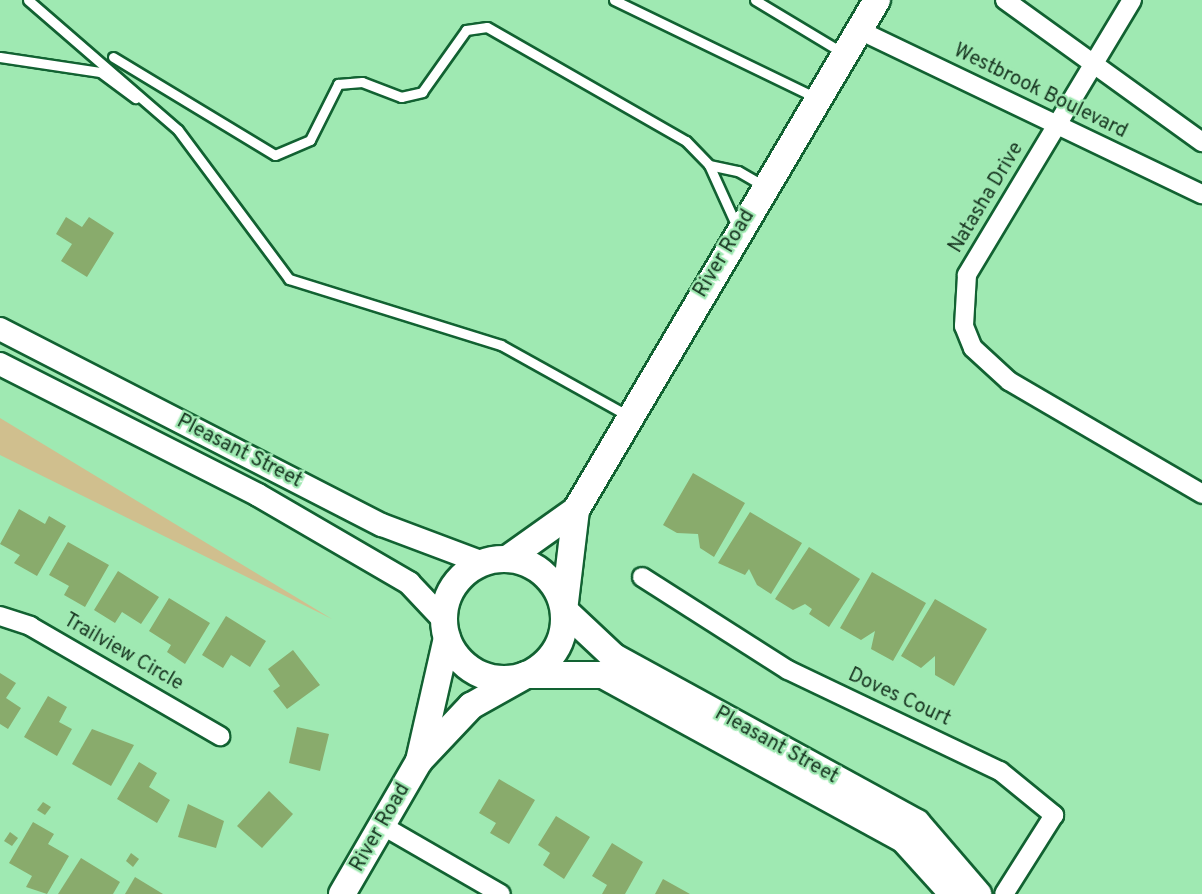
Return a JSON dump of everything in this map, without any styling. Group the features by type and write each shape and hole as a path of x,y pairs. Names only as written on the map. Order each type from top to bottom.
{"main road":[{"name":"River Road","path":"564,610 576,510 627,416 877,0"},
{"name":"River Road","path":"495,561 576,510"},
{"path":"495,561 544,574 564,610 556,649 525,675 487,677 462,662 445,628 456,582 495,561"},
{"name":"Pleasant Street","path":"564,610 614,657 917,823 978,894"},
{"name":"River Road","path":"419,761 445,628"},
{"name":"River Road","path":"342,894 419,761 471,706 525,675"},
{"name":"Pleasant Street","path":"525,675 603,675 904,840 953,894"}],"street":[{"name":"Westbrook Boulevard","path":"1005,0 1202,142"},
{"name":"Natasha Drive","path":"1132,0 967,275 964,326 973,348 1009,381 1202,494"},
{"name":"Westbrook Boulevard","path":"859,30 1202,194"},
{"name":"Pleasant Street","path":"0,329 382,525 495,561"},
{"name":"Pleasant Street","path":"0,364 258,495 409,583 445,628"},
{"name":"Doves Court","path":"642,577 788,670 1000,771 1054,815 1004,894"},
{"name":"Trailview Circle","path":"0,616 30,626 220,736"},
{"path":"383,826 501,894"}],"lane":[{"path":"28,0 178,130 290,279 501,345 627,416"},
{"path":"614,0 819,99"},
{"path":"755,0 845,54"},
{"path":"113,57 275,155 310,140 338,84 362,82 401,97 422,92 466,30 487,27 686,141 709,165 739,231"},
{"path":"0,57 100,72 178,130"},
{"path":"709,165 738,171 766,188"}],"shaded area":[{"path":"0,418 332,619 0,455"}],"building":[{"path":"66,217 82,227 89,217 114,233 87,277 61,261 72,244 56,234"},
{"path":"693,473 745,503 714,557 700,548 698,534 677,533 663,525"},
{"path":"19,509 45,524 49,516 66,526 37,576 14,563 20,555 0,544"},
{"path":"750,512 802,543 771,594 757,585 749,569 745,575 718,563"},
{"path":"68,542 109,565 85,607 64,595 69,586 49,575"},
{"path":"809,547 860,579 829,627 809,614 812,609 805,604 793,610 775,599"},
{"path":"118,571 159,597 141,624 122,612 115,623 94,610"},
{"path":"872,572 926,603 893,661 871,649 875,631 861,640 840,628"},
{"path":"169,598 210,623 185,664 167,652 171,645 149,631"},
{"path":"935,599 987,629 954,686 935,675 935,656 921,668 901,656"},
{"path":"226,616 266,641 250,667 231,655 223,668 202,655"},
{"path":"293,650 320,685 287,709 273,691 280,686 268,669"},
{"path":"0,673 16,683 6,698 21,708 8,729 0,724"},
{"path":"48,696 67,707 59,722 72,729 57,756 24,737"},
{"path":"297,727 329,734 320,771 289,763"},
{"path":"92,729 134,745 111,786 72,764"},
{"path":"139,762 157,773 149,787 170,800 157,823 117,799"},
{"path":"499,779 535,800 509,844 490,833 496,823 479,813"},
{"path":"269,791 293,814 262,848 237,826"},
{"path":"43,802 51,807 45,815 37,810"},
{"path":"188,804 224,821 216,848 178,837"},
{"path":"556,816 590,837 564,879 543,865 550,853 538,845"},
{"path":"33,822 54,834 48,844 69,856 47,894 26,887 32,876 9,863"},
{"path":"10,832 18,838 12,846 4,841"},
{"path":"612,843 643,862 625,894 602,894 607,885 592,876"},
{"path":"131,853 139,859 133,867 126,861"},
{"path":"81,858 120,882 113,894 58,894"},
{"path":"135,877 163,894 125,894"},
{"path":"663,879 690,894 655,894"}]}
